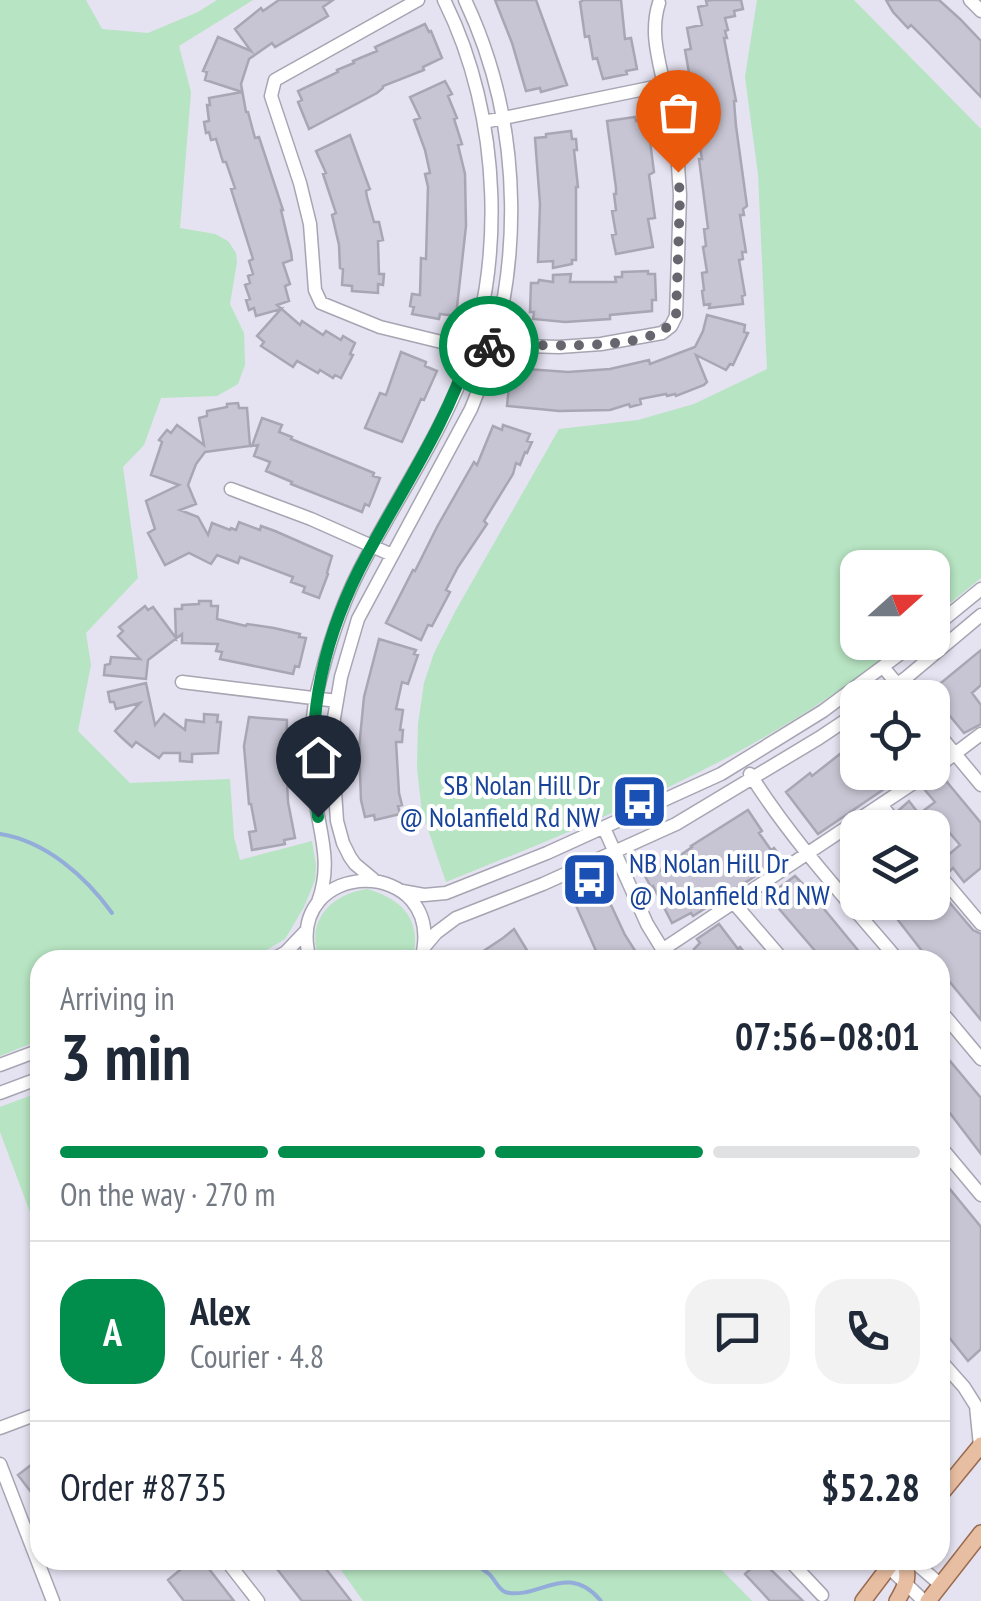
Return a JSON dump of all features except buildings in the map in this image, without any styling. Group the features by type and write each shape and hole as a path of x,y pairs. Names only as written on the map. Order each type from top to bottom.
{"main road":[{"path":"950,1482 980,1445"},
{"path":"926,1601 981,1532"},
{"path":"863,1601 883,1570"},
{"path":"898,1601 907,1586 908,1570"}],"street":[{"path":"418,0 275,80 271,96 310,224 314,290 321,303 380,328 483,347 601,344 654,336 671,326 676,316 680,196 677,150 654,34 658,3"},
{"path":"373,879 350,857 337,821 332,747 341,677 358,619 471,408 483,347 490,166 484,122 461,39 444,0"},
{"path":"307,950 310,916 326,879 312,760 315,698 336,623 372,546 483,347 505,290 512,216 509,160 488,63 464,0"},
{"path":"970,0 981,11"},
{"path":"484,122 664,85"},
{"path":"231,489 392,555"},
{"path":"950,615 981,590"},
{"path":"902,680 981,616"},
{"path":"402,891 424,896 446,893 604,828 720,774 822,711 893,660"},
{"path":"884,667 894,680"},
{"path":"182,682 337,701"},
{"path":"425,950 436,933 456,918 676,824 840,723"},
{"path":"950,758 981,734"},
{"path":"950,747 981,785"},
{"path":"742,761 808,854 890,950"},
{"path":"672,950 734,902 905,790"},
{"path":"882,806 885,810"},
{"path":"604,828 647,924 663,950"},
{"path":"318,902 342,883 358,879 388,883 402,891 421,916 423,950"},
{"path":"950,887 981,924"},
{"path":"734,902 775,950"},
{"path":"288,950 306,931"},
{"path":"950,1022 981,1059"},
{"path":"0,1065 30,1054"},
{"path":"0,1093 30,1082"},
{"path":"950,1158 981,1195"},
{"path":"950,1371 976,1406 980,1445"},
{"path":"964,1386 981,1386"},
{"path":"0,1428 30,1417"},
{"path":"0,1464 30,1542"},
{"path":"41,1570 53,1601"},
{"path":"234,1570 258,1601"},
{"path":"799,1570 822,1595"},
{"path":"894,1570 926,1601"},
{"path":"921,1570 940,1584"}],"green space":[{"path":"0,0 86,0 102,29 148,33 217,0 253,0 179,46 191,92 180,228 215,234 228,241 236,253 230,304 244,333 245,365 238,384 217,396 161,398 144,445 123,467 138,578 86,633 91,665 78,731 130,783 230,779 234,837 240,860 312,841 315,880 285,939 267,950 30,950 30,1044 0,1056"},
{"path":"757,0 854,0 981,129 981,578 950,603 950,550 840,550 840,660 880,660 854,680 840,680 840,689 740,751 625,807 446,882 422,812 417,768 424,683 456,610 559,429 638,420 694,404 767,369 758,174 745,77"},
{"path":"367,889 400,906 412,923 414,950 317,950 315,934 324,912 354,892"},
{"path":"30,1096 30,1212 0,1132 0,1107"},
{"path":"341,1570 722,1570 752,1601 363,1601"}],"waterway":[{"path":"0,834 33,844 64,863 112,913"},
{"path":"484,1570 505,1592 576,1584 601,1601"}],"way so far":[{"path":"489,346 601,344 654,336 671,326 676,316 678,172"}],"place":[{"name":"SB Nolan Hill Dr @ Nolanfield Rd NW","path":"639,801"},
{"name":"NB Nolan Hill Dr @ Nolanfield Rd NW","path":"590,879"}],"route":[{"path":"318,817 312,760 315,698 342,606 436,433 458,388 470,350 489,346"}]}
